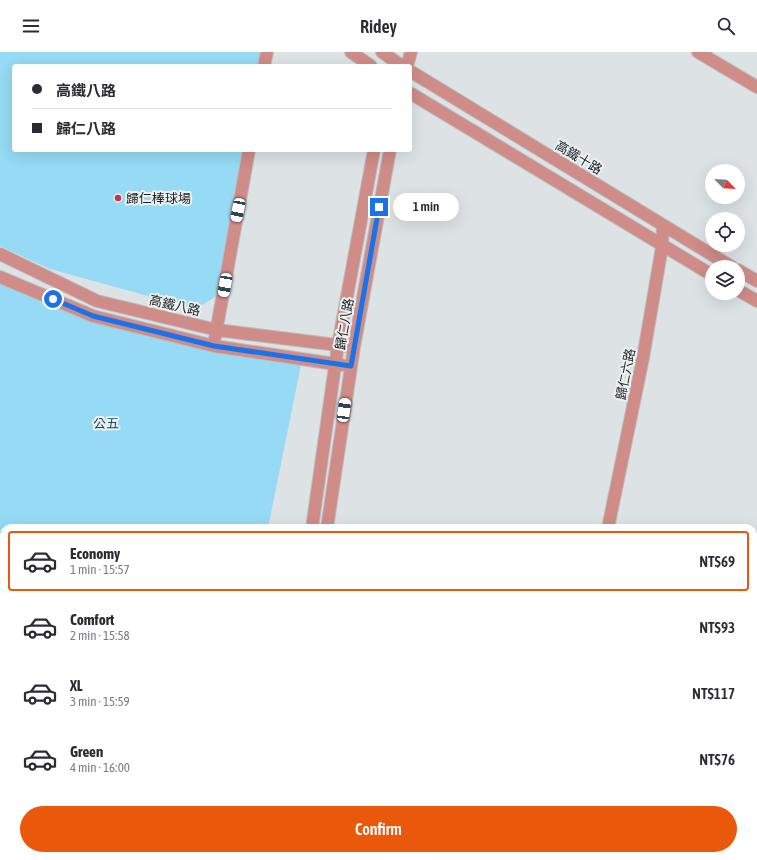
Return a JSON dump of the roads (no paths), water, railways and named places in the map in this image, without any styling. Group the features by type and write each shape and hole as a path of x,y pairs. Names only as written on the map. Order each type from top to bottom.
{"street":[{"path":"264,64 267,52"},
{"path":"351,52 368,64"},
{"path":"408,64 412,52"},
{"path":"698,52 757,87"},
{"path":"389,57 399,64"},
{"name":"高鐵十路","path":"412,72 720,260"},
{"path":"412,94 662,247 705,271"},
{"path":"214,346 249,152"},
{"name":"歸仁八路","path":"313,524 338,345 374,152"},
{"name":"歸仁八路","path":"328,524 354,347 390,152"},
{"name":"歸仁六路","path":"609,524 642,358 662,247 663,225"},
{"name":"高鐵八路","path":"0,254 97,301 217,330 354,347"},
{"path":"745,274 757,281"},
{"path":"0,277 93,316 214,346 351,366"},
{"path":"745,294 757,301"}],"place":[{"name":"歸仁棒球場","path":"118,198"}],"park label":[{"name":"公五","path":"106,423"}]}
